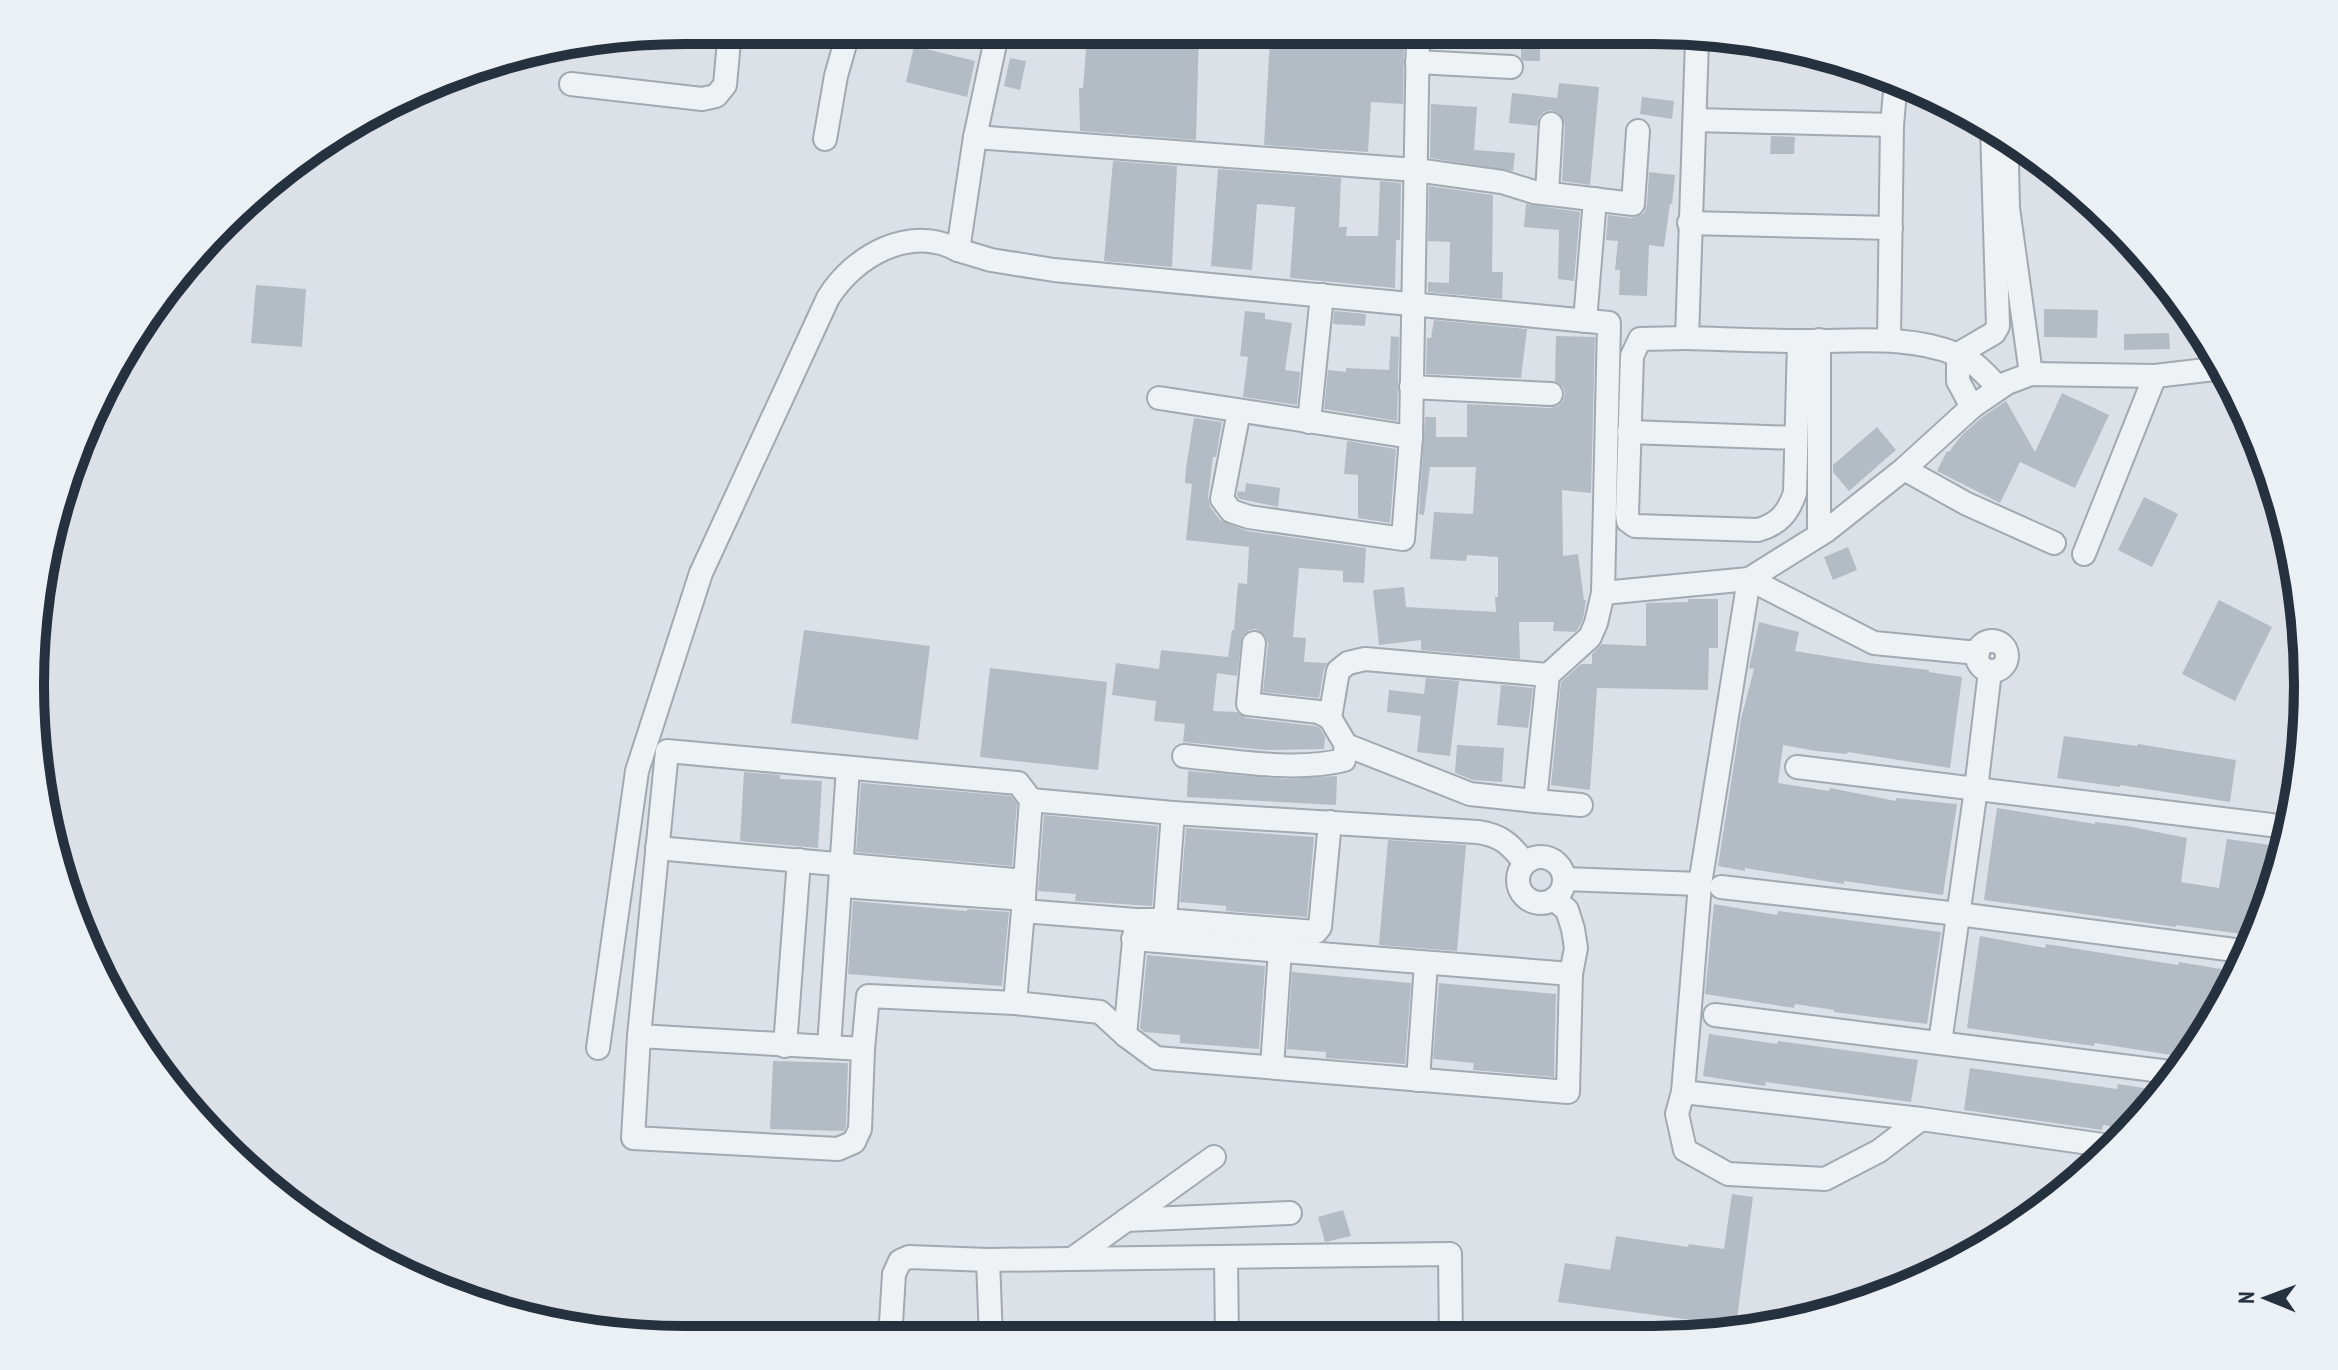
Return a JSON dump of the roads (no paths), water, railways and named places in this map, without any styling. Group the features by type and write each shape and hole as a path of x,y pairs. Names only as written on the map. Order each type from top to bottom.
{"street":[{"path":"571,84 702,99 716,96 725,85 729,44"},
{"path":"825,139 845,44"},
{"path":"958,250 975,137 995,44"},
{"path":"1239,411 1222,499 1231,511 1249,517 1403,539 1411,437 1418,44"},
{"path":"1687,338 1697,45"},
{"path":"1417,62 1511,67"},
{"path":"1889,340 1895,92"},
{"path":"1695,120 1892,125"},
{"path":"1547,193 1551,124"},
{"path":"975,137 1416,170 1502,182 1547,193 1633,204 1638,131"},
{"path":"1958,354 1994,333 1998,326 1992,142"},
{"path":"2009,152 2008,208 2031,374"},
{"path":"1585,321 1595,199"},
{"path":"1689,223 1891,228"},
{"path":"598,1048 637,771 701,573 828,298 840,280 864,259 886,247 931,240 991,260 1054,270 1609,323 1603,593 1590,637 1548,675 1535,801"},
{"path":"1309,422 1322,295"},
{"path":"1809,341 1796,438 1795,493 1782,517 1769,527 1758,530 1635,526 1628,521 1632,356 1640,339 1889,340 1958,354 1976,365 1999,388"},
{"path":"1809,341 1819,535"},
{"path":"1958,354 1958,381 1972,407"},
{"path":"1603,593 1749,579 1819,535 1904,469 1972,407 2007,383 2031,374 2155,376 2210,369"},
{"path":"2084,554 2155,376"},
{"path":"1411,387 1551,394"},
{"path":"1159,398 1411,437"},
{"path":"1629,432 1796,438"},
{"path":"1904,469 1967,504 2054,543"},
{"path":"1749,579 1874,643 1984,662 1976,789 1940,1043"},
{"path":"1749,579 1683,1092 1677,1114 1685,1150 1728,1174 1825,1179 1879,1151 1921,1119"},
{"path":"1254,643 1248,704 1319,712 1330,718 1346,745 1470,794 1581,805"},
{"path":"1330,718 1338,671 1348,663 1365,659 1548,675"},
{"path":"1184,756 1238,762 1325,765 1344,760 1346,745"},
{"path":"1015,1003 1031,800 1018,783 667,751 639,1036 633,1138 838,1149 854,1142 860,1129 868,996 1015,1003 1100,1012 1156,1058 1568,1092 1571,974 1576,948 1559,889 1561,869 1554,861 1534,857 1525,863 1518,875 1519,889 1528,899 1542,903 1559,889 1710,885 2236,950"},
{"path":"1797,767 2271,825"},
{"path":"829,1047 848,768"},
{"path":"1031,800 1495,835 1509,843 1525,863"},
{"path":"1165,920 1173,813"},
{"path":"1134,929 1165,920 1316,932 1320,927 1330,822"},
{"path":"657,848 799,860 842,875 1024,897 1134,929 1280,950 1571,974"},
{"path":"625,857 643,864 640,909 651,912"},
{"path":"785,1046 799,860"},
{"path":"1125,1035 1134,929"},
{"path":"1272,1067 1280,950"},
{"path":"1418,1080 1426,963"},
{"path":"1715,1015 2165,1071"},
{"path":"639,1036 863,1049"},
{"path":"1683,1092 1921,1119 2099,1144"},
{"path":"1072,1259 1214,1157"},
{"path":"1126,1220 1290,1213"},
{"path":"891,1326 894,1274 900,1261 909,1257 988,1260 1450,1254 1451,1326"},
{"path":"1226,1257 1227,1326"},
{"path":"988,1260 991,1326"}]}
